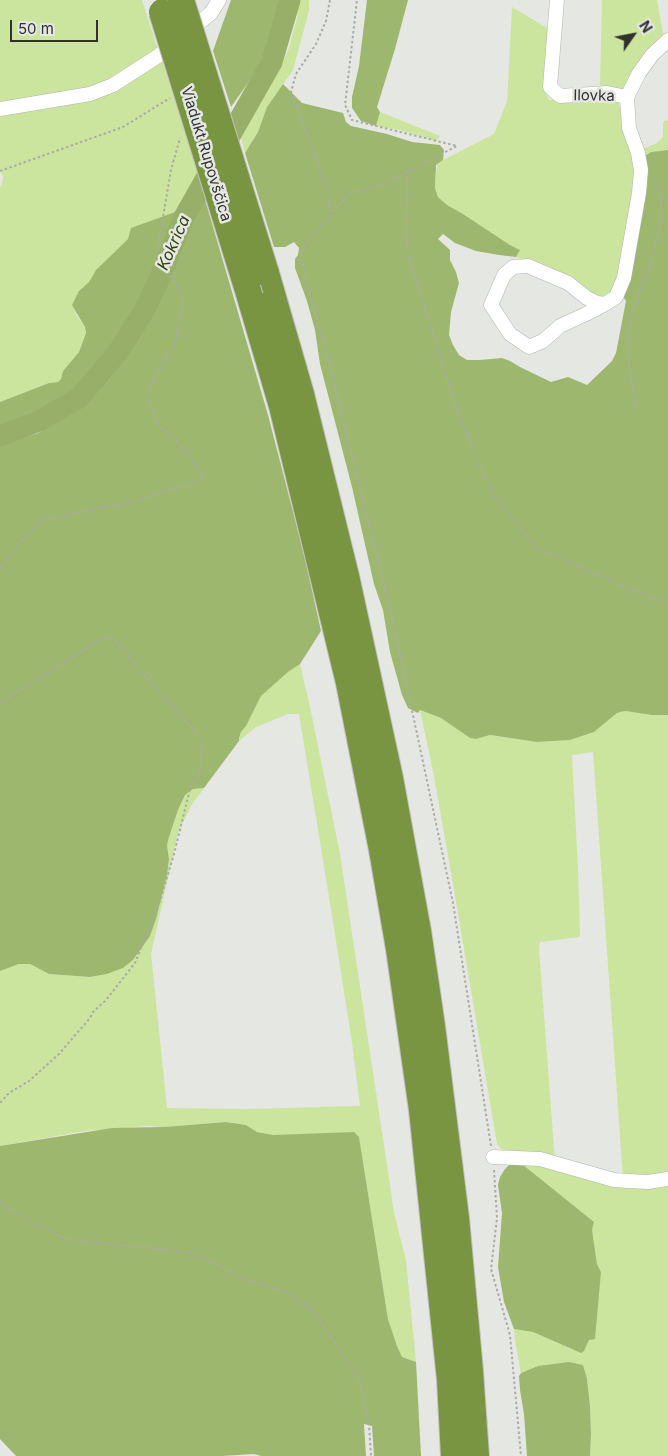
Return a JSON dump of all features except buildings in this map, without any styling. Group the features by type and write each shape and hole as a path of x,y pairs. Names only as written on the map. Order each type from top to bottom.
{"highway":[{"name":"Viadukt Rupovščica","path":"167,4 266,273 301,394 346,576 390,778 418,931 432,1026 456,1218 476,1456"},
{"name":"Viadukt Rupovščica","path":"167,4 282,406 347,674 399,949 422,1110 450,1380 454,1456"}],"street":[{"path":"0,109 76,97 113,85 158,56 210,13 220,0"},
{"name":"Ilovka","path":"557,0 550,87 560,96 607,93 627,97 639,73 652,55 668,40"},
{"path":"605,304 597,303 587,298 568,283 528,266 513,267 504,275 491,305 510,334 529,347 543,341 560,326 586,314 605,304 616,297 624,278 640,193 638,153 629,128 627,97"},
{"path":"493,1157 540,1159 614,1180 648,1182 668,1179"}],"path":[{"path":"330,0 326,21 316,44 296,74 291,92 326,189 330,216"},
{"path":"357,0 345,105 352,120 457,146 379,186 349,193 315,232 301,252 306,280 327,354 394,626 453,903 493,1157 497,1218 491,1269 510,1335 521,1456"},
{"path":"0,171 123,127 175,94"},
{"path":"0,568 17,546 41,521 96,508 121,505 180,487 193,486 203,476 182,447 158,425 150,404 151,384 177,338 183,300 158,246 171,170 180,140 180,133"},
{"path":"637,412 629,362 629,327 638,295 652,259 661,218 661,195 654,179 638,153"},
{"path":"408,171 406,235 408,254 458,413 484,476 495,496 535,546 668,606"},
{"path":"0,703 104,637 114,639 134,664 196,730 202,746 200,774 191,785 160,901 135,963 59,1054 29,1081 9,1093 0,1103"},
{"path":"0,1202 20,1216 66,1239 187,1252 216,1264 245,1280 286,1292 313,1310 359,1380 372,1456"}],"green space":[{"path":"0,0 142,0 158,50 110,80 93,87 0,103"},
{"path":"231,0 282,0 264,60 231,107 213,51"},
{"path":"299,0 309,0 309,11 293,70 267,107 258,132 245,153 240,134 278,72 289,48 297,18"},
{"path":"367,0 408,0 377,107 380,112 376,126 361,121 352,108 352,97 359,66"},
{"path":"602,0 657,0 664,39 624,89 618,92 603,90 600,85"},
{"path":"512,7 547,28 546,93 549,100 605,98 617,100 624,114 637,169 619,282 611,294 606,296 596,296 540,265 516,257 520,250 447,205 438,197 435,188 437,165 443,160 494,134 507,102"},
{"path":"162,60 199,178 180,215 175,212 128,239 96,270 89,282 79,291 76,314 85,327 86,333 79,352 63,371 61,379 58,382 49,383 0,402 0,187 3,177 0,171 0,113 40,108"},
{"path":"283,84 302,103 343,113 346,122 351,126 412,142 440,145 444,150 443,160 436,165 435,188 438,197 447,205 520,250 516,257 499,255 476,251 455,243 443,234 438,239 450,250 450,260 459,283 451,312 449,335 453,345 459,355 467,360 502,358 551,382 568,377 587,385 612,361 616,353 626,301 622,295 643,157 651,152 668,150 668,715 625,711 617,713 594,732 570,740 537,742 490,735 476,739 470,738 441,718 420,710 418,713 408,708 402,695 390,652 383,610 374,584 352,487 320,364 315,330 295,268 295,259 299,248 294,242 285,247 274,247 245,153 258,132 267,107"},
{"path":"380,112 440,136 436,141 400,130 376,126"},
{"path":"665,120 668,121 668,150 651,152 643,157 640,150 657,143 663,137 663,123"},
{"path":"204,196 268,415 305,558 321,631 300,664 261,696 241,732 239,741 204,788 193,789 185,795 178,810 167,845 169,859 167,875 156,919 150,936 133,960 123,968 107,974 90,977 49,974 30,964 19,964 0,971 0,445 38,433 55,423 69,409 82,400 116,361 132,338 155,297 174,250"},
{"path":"175,212 180,215 165,248 159,273 114,350 76,394 47,411 0,429 0,402 49,383 58,382 63,371 79,352 86,333 85,327 72,305 79,291 89,282 96,270 128,239 131,228"},
{"path":"300,664 340,854 394,1213 406,1261 416,1362 402,1357 388,1319 359,1137 273,1135 257,1132 246,1125 226,1122 85,1131 0,1146 0,971 19,964 30,964 49,974 90,977 107,974 123,968 133,960 150,936 167,876 169,859 167,844 169,837 185,795 193,789 204,788 191,806 178,833 151,954 167,1108 246,1109 360,1106 352,1043 299,714 288,714 256,727 239,741 241,732 261,696"},
{"path":"420,710 441,718 470,738 476,739 490,735 537,742 570,740 594,732 617,713 625,711 668,715 668,1177 623,1179 593,752 572,755 580,935 579,937 540,942 539,948 555,1162 511,1154 501,1149 497,1144 433,771"},
{"path":"226,1122 246,1125 257,1132 273,1135 354,1132 359,1137 388,1319 402,1357 416,1362 421,1456 374,1456 372,1426 364,1424 366,1456 261,1456 254,1454 222,1456 16,1456 0,1439 0,1146 112,1128 164,1127"},
{"path":"517,1160 564,1169 668,1181 668,1456 590,1456 590,1406 587,1379 538,1366 521,1373 514,1329 533,1332 570,1349 584,1351 589,1340 601,1272 597,1264 592,1230 594,1222"},
{"path":"517,1160 594,1222 592,1230 597,1264 601,1272 595,1339 589,1340 584,1351 581,1353 533,1332 514,1329 504,1302 498,1267 502,1213 498,1185 505,1169"},
{"path":"569,1362 583,1365 587,1379 590,1406 590,1456 527,1456 519,1376 521,1373 538,1366"}],"waterway":[{"name":"Kokrica","path":"0,436 39,421 79,398 118,352 144,311 161,275 184,217 272,62 290,0"}]}
